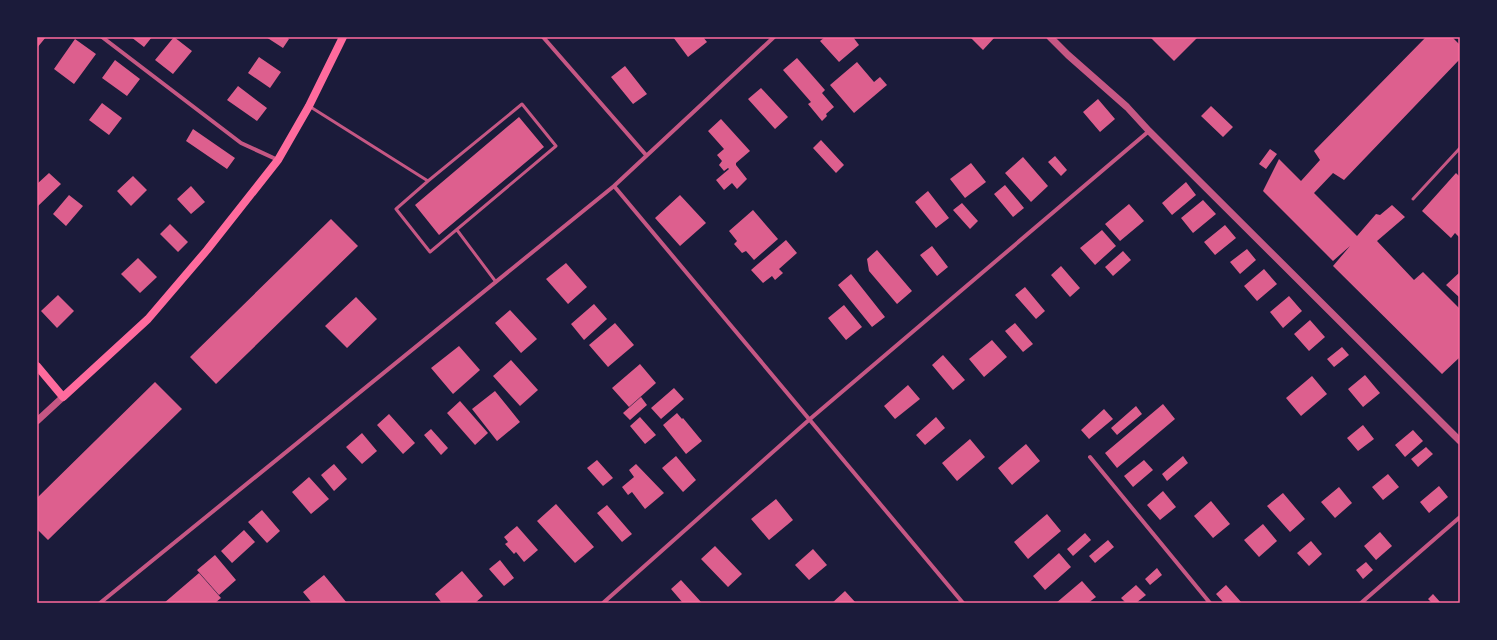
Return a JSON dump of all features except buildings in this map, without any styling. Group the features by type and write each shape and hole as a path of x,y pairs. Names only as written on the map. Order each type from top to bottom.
{"main road":[{"path":"37,366 63,397 148,320 207,250 278,160 309,106 343,37"}],"street":[{"path":"102,37 241,143 278,160"},
{"path":"543,37 646,155"},
{"path":"100,603 614,186 774,37"},
{"path":"1050,37 1068,55 1127,106 1149,131 1460,441"},
{"path":"603,603 810,419 1149,131"},
{"path":"614,186 964,603"},
{"path":"37,421 63,397"},
{"path":"1090,457 1210,603"},
{"path":"1361,603 1460,518"}],"lane":[{"path":"522,104 556,146 430,252 396,209 428,181 522,104"},
{"path":"309,106 428,181"},
{"path":"1413,199 1460,148"},
{"path":"456,230 496,282"}]}
